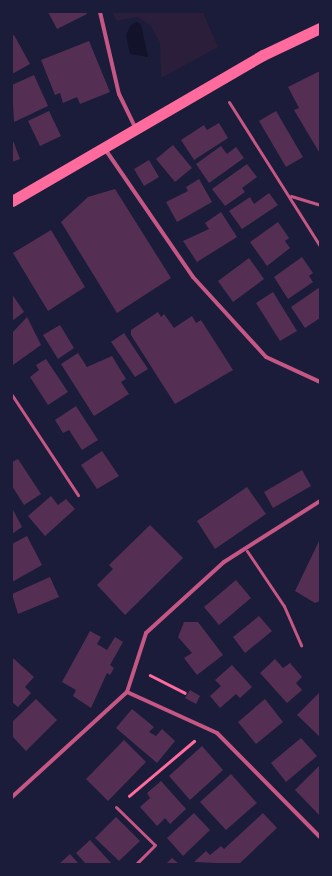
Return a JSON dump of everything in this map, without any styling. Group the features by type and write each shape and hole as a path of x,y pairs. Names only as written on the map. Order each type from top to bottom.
{"highway":[{"path":"12,201 263,55 320,28"}],"street":[{"path":"100,12 119,94 136,128"},
{"path":"104,148 193,277 266,357 320,382"},
{"path":"12,797 127,692 146,633 224,562 247,551 320,501"},
{"path":"127,692 217,733 320,837"}],"lane":[{"path":"229,102 290,196 320,246"},
{"path":"290,196 320,205"},
{"path":"12,395 78,495"},
{"path":"247,551 284,606 301,645"},
{"path":"116,806 155,845 136,864"}],"path":[{"path":"159,678 185,693"},
{"path":"116,806 208,729"}],"shaded area":[{"path":"112,12 203,12 218,47 161,78 160,43 150,25 137,17 117,21"},
{"path":"137,22 141,25 148,57 130,54 126,35 131,25"}],"building":[{"path":"48,12 86,12 87,14 57,29"},
{"path":"14,35 30,64 12,74 12,36"},
{"path":"89,41 110,92 80,104 77,97 63,103 60,93 55,95 41,60"},
{"path":"320,71 319,152 294,110 299,108 288,87"},
{"path":"34,75 48,106 14,122 12,85"},
{"path":"49,111 61,136 40,146 28,121"},
{"path":"276,111 303,157 286,167 259,121"},
{"path":"219,123 228,138 194,160 181,140 204,125 207,130"},
{"path":"12,138 20,159 12,162"},
{"path":"173,145 192,168 175,182 156,159"},
{"path":"221,146 227,154 236,147 244,158 209,183 196,164"},
{"path":"149,160 159,177 144,186 134,169"},
{"path":"247,164 257,177 242,188 245,192 225,206 212,189"},
{"path":"199,179 212,202 177,222 166,202 188,191 186,187"},
{"path":"115,189 171,278 117,313 61,222 88,197"},
{"path":"269,193 278,205 242,229 229,211 250,197 254,204"},
{"path":"221,212 237,237 197,262 183,241 209,229 205,223"},
{"path":"278,222 289,238 285,241 290,248 267,266 250,242"},
{"path":"51,230 85,287 48,311 13,253"},
{"path":"302,257 313,273 309,276 313,282 288,299 274,277"},
{"path":"249,258 264,279 233,302 218,281"},
{"path":"320,287 320,318 305,328 291,307"},
{"path":"273,292 297,331 280,341 256,303"},
{"path":"12,294 24,312 12,321"},
{"path":"158,312 161,317 164,314 174,328 192,316 196,323 201,320 233,370 175,404 131,335 131,330"},
{"path":"27,317 41,345 13,365 12,333"},
{"path":"60,325 74,348 58,359 43,335"},
{"path":"124,333 148,369 135,377 111,342"},
{"path":"78,353 87,367 112,356 126,379 121,382 129,394 94,416 61,364"},
{"path":"46,359 68,392 48,405 30,377 39,370 36,365"},
{"path":"76,406 98,440 82,450 69,430 63,433 55,420"},
{"path":"102,451 119,476 97,489 81,465"},
{"path":"18,459 41,494 24,505 12,486 12,462"},
{"path":"302,470 311,486 273,508 264,492"},
{"path":"247,487 266,514 215,549 197,521"},
{"path":"51,496 58,505 66,499 75,509 45,536 28,516"},
{"path":"12,508 22,527 12,534"},
{"path":"150,525 183,558 125,615 97,585 113,569 109,565"},
{"path":"27,536 42,565 12,582 12,544"},
{"path":"320,539 320,601 315,603 295,591"},
{"path":"50,577 59,597 18,614 12,594"},
{"path":"236,580 251,598 219,625 204,607"},
{"path":"259,616 272,631 245,653 233,637"},
{"path":"184,622 198,622 223,655 197,675 184,658 192,653 178,637"},
{"path":"90,631 101,637 97,644 107,650 115,637 123,642 110,665 114,668 110,675 107,673 91,708 73,696 76,690 62,682"},
{"path":"13,658 34,677 25,687 31,693 18,707 12,702"},
{"path":"275,659 283,668 290,663 302,677 296,683 302,690 287,703 260,673"},
{"path":"232,665 252,687 240,698 236,694 220,708 210,696 221,686 215,680"},
{"path":"190,690 200,696 196,704 185,698"},
{"path":"320,692 320,737 297,715"},
{"path":"36,699 57,720 26,751 12,736 12,722"},
{"path":"265,699 283,722 256,744 238,722"},
{"path":"132,709 154,727 149,732 156,736 162,729 175,741 157,763 116,728"},
{"path":"301,738 317,756 286,782 271,763"},
{"path":"124,740 146,762 108,801 86,779"},
{"path":"202,746 223,770 190,800 169,776"},
{"path":"320,765 320,816 295,790"},
{"path":"231,774 257,803 226,830 200,802"},
{"path":"161,781 186,809 170,824 165,818 157,826 140,807 150,798 147,793"},
{"path":"194,813 210,830 183,856 167,838"},
{"path":"263,813 277,828 239,864 194,862 206,851 210,855 221,846 224,849"},
{"path":"116,817 140,841 119,861 95,838"},
{"path":"90,840 112,864 86,864 76,853"},
{"path":"70,854 79,864 59,864"},
{"path":"172,858 179,864 166,864"}]}
